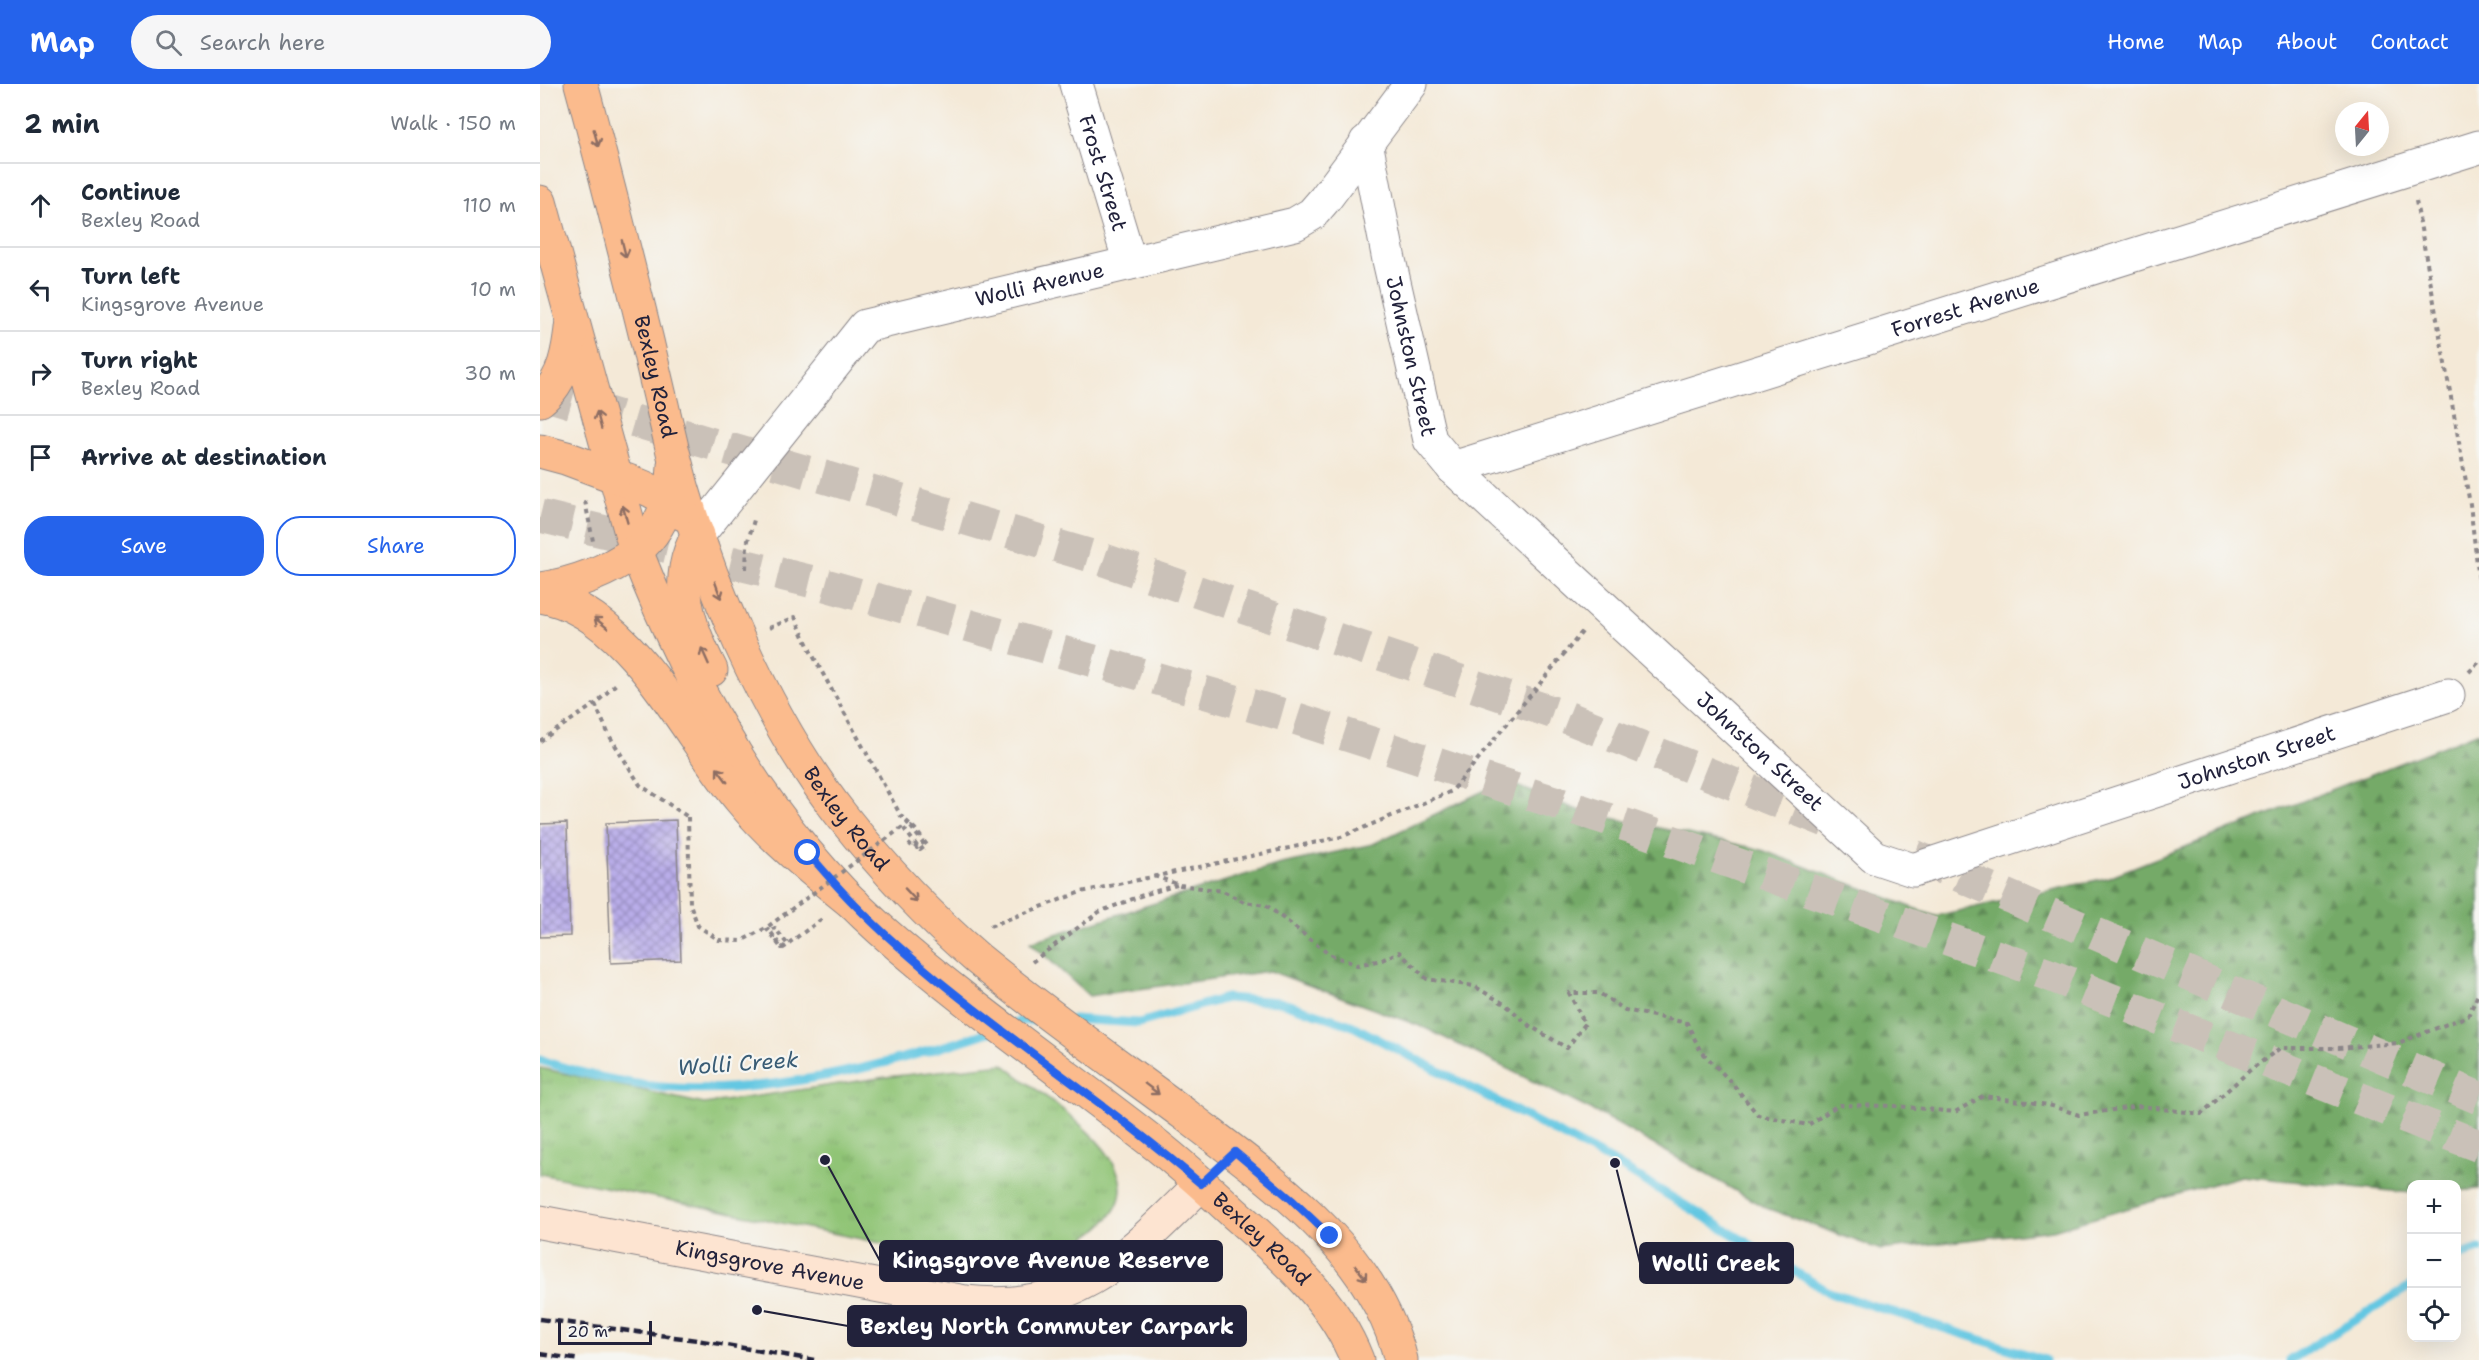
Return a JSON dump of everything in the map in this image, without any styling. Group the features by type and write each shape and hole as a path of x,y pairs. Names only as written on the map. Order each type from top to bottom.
{"main road":[{"name":"Bexley Road","path":"581,84 613,204 673,451 698,535 723,603 759,681 807,764 839,812 913,898 980,960 1025,978 1105,1054 1235,1152 1305,1212 1345,1252 1368,1282 1382,1306 1401,1360"},
{"name":"Bexley Road","path":"540,202 614,476 636,551 658,607 696,688 720,731 757,788 801,844 839,910 963,998 1157,1145 1296,1269 1313,1288 1345,1334 1357,1360"},
{"path":"540,400 554,387 564,367 572,320"},
{"path":"540,590 604,570 636,551 654,532 669,501 673,478 673,451"},
{"path":"540,452 566,458 640,484 669,501 687,517 698,535 690,551 684,572 686,606 708,664 743,732 757,788"},
{"path":"540,596 574,606 605,626 648,673 739,798 796,858 839,910"},
{"name":"Kingsgrove Avenue","path":"540,1222 965,1302 1006,1304 1053,1297 1078,1287 1101,1273 1141,1244 1235,1152"}],"street":[{"name":"Frost Street","path":"1076,84 1130,263"},
{"name":"Wolli Avenue","path":"698,535 865,326 1295,224 1312,214 1325,199 1411,84"},
{"name":"Johnston Street","path":"1366,142 1389,260 1430,440 1453,468 1874,857 1913,870 2448,695"},
{"name":"Forrest Avenue","path":"1453,468 2479,147"}],"path":[{"path":"2415,197 2470,504 2479,581"},
{"path":"584,491 594,549"},
{"path":"746,571 747,544 756,516"},
{"path":"762,630 795,617 901,816 915,829 927,845 920,850 915,843 905,830 911,827 923,843 916,848 912,843"},
{"path":"983,929 1081,892 1341,837 1452,791 1587,627"},
{"path":"540,741 596,704 618,682"},
{"path":"596,704 609,735 640,785 683,811 688,817 690,904 698,926 719,940 741,941 766,928 908,823"},
{"path":"1154,876 1180,885 1223,891 1244,902 1266,905 1329,954 1357,965 1382,960 1400,952 1427,979 1474,986 1506,1005 1530,1026 1567,1048 1585,1024 1569,993 1599,993 1625,1010 1687,1023 1700,1050 1732,1083 1758,1115 1808,1125 1838,1105 1896,1106 1955,1113 1983,1096 2049,1105 2079,1115 2140,1106 2201,1114 2249,1071 2280,1048 2338,1048 2398,1042 2468,1016 2479,992"},
{"path":"1025,978 1099,912 1143,894 1180,885"},
{"path":"766,928 782,950 788,945 782,936 775,928 770,931 782,948 791,942 839,910"}],"green space":[{"path":"2479,732 2479,1189 2461,1191 2461,1180 2407,1180 2407,1193 2241,1176 2053,1230 1881,1250 1766,1208 1603,1116 1425,1028 1270,971 1089,996 1030,942 1277,865 1373,844 1504,781 1583,812 1759,849 1935,916 2106,878"},
{"path":"1003,1064 1056,1104 1094,1137 1113,1162 1119,1175 1120,1197 1109,1217 1079,1243 1048,1258 1021,1262 975,1262 540,1174 540,1068 704,1104 886,1077"}],"building":[{"path":"676,820 681,960 611,963 606,823"},
{"path":"567,823 570,936 540,937 540,824"}],"waterway":[{"name":"Wolli Creek","path":"1073,1019 1139,1023 1226,998 1280,1002 1351,1025 1615,1163 1829,1292 2045,1360"},
{"name":"Wolli Creek","path":"1011,1025 1021,1021 1041,1020"},
{"name":"Wolli Creek","path":"540,1060 629,1083 701,1089 743,1087 785,1083 871,1066 913,1056 992,1031"},
{"name":"Wolli Creek","path":"2461,1255 2479,1249"},
{"name":"Wolli Creek","path":"2290,1360 2407,1288"}],"tunnel":[{"path":"540,393 1098,558 1566,717 1841,827"},
{"path":"540,516 822,584 1285,715 1629,826 2052,976 2479,1146"},
{"path":"1914,856 2479,1098"}],"railway":[{"path":"540,1319 697,1340 814,1360"},
{"path":"540,1354 580,1360"}],"place":[{"name":"Kingsgrove Avenue Reserve","path":"825,1160"},
{"name":"Wolli Creek","path":"1615,1163"},
{"name":"Bexley North Commuter Carpark","path":"757,1310"}],"route":[{"path":"808,853 854,904 916,960 1157,1145 1201,1184 1235,1152 1330,1236"}]}
